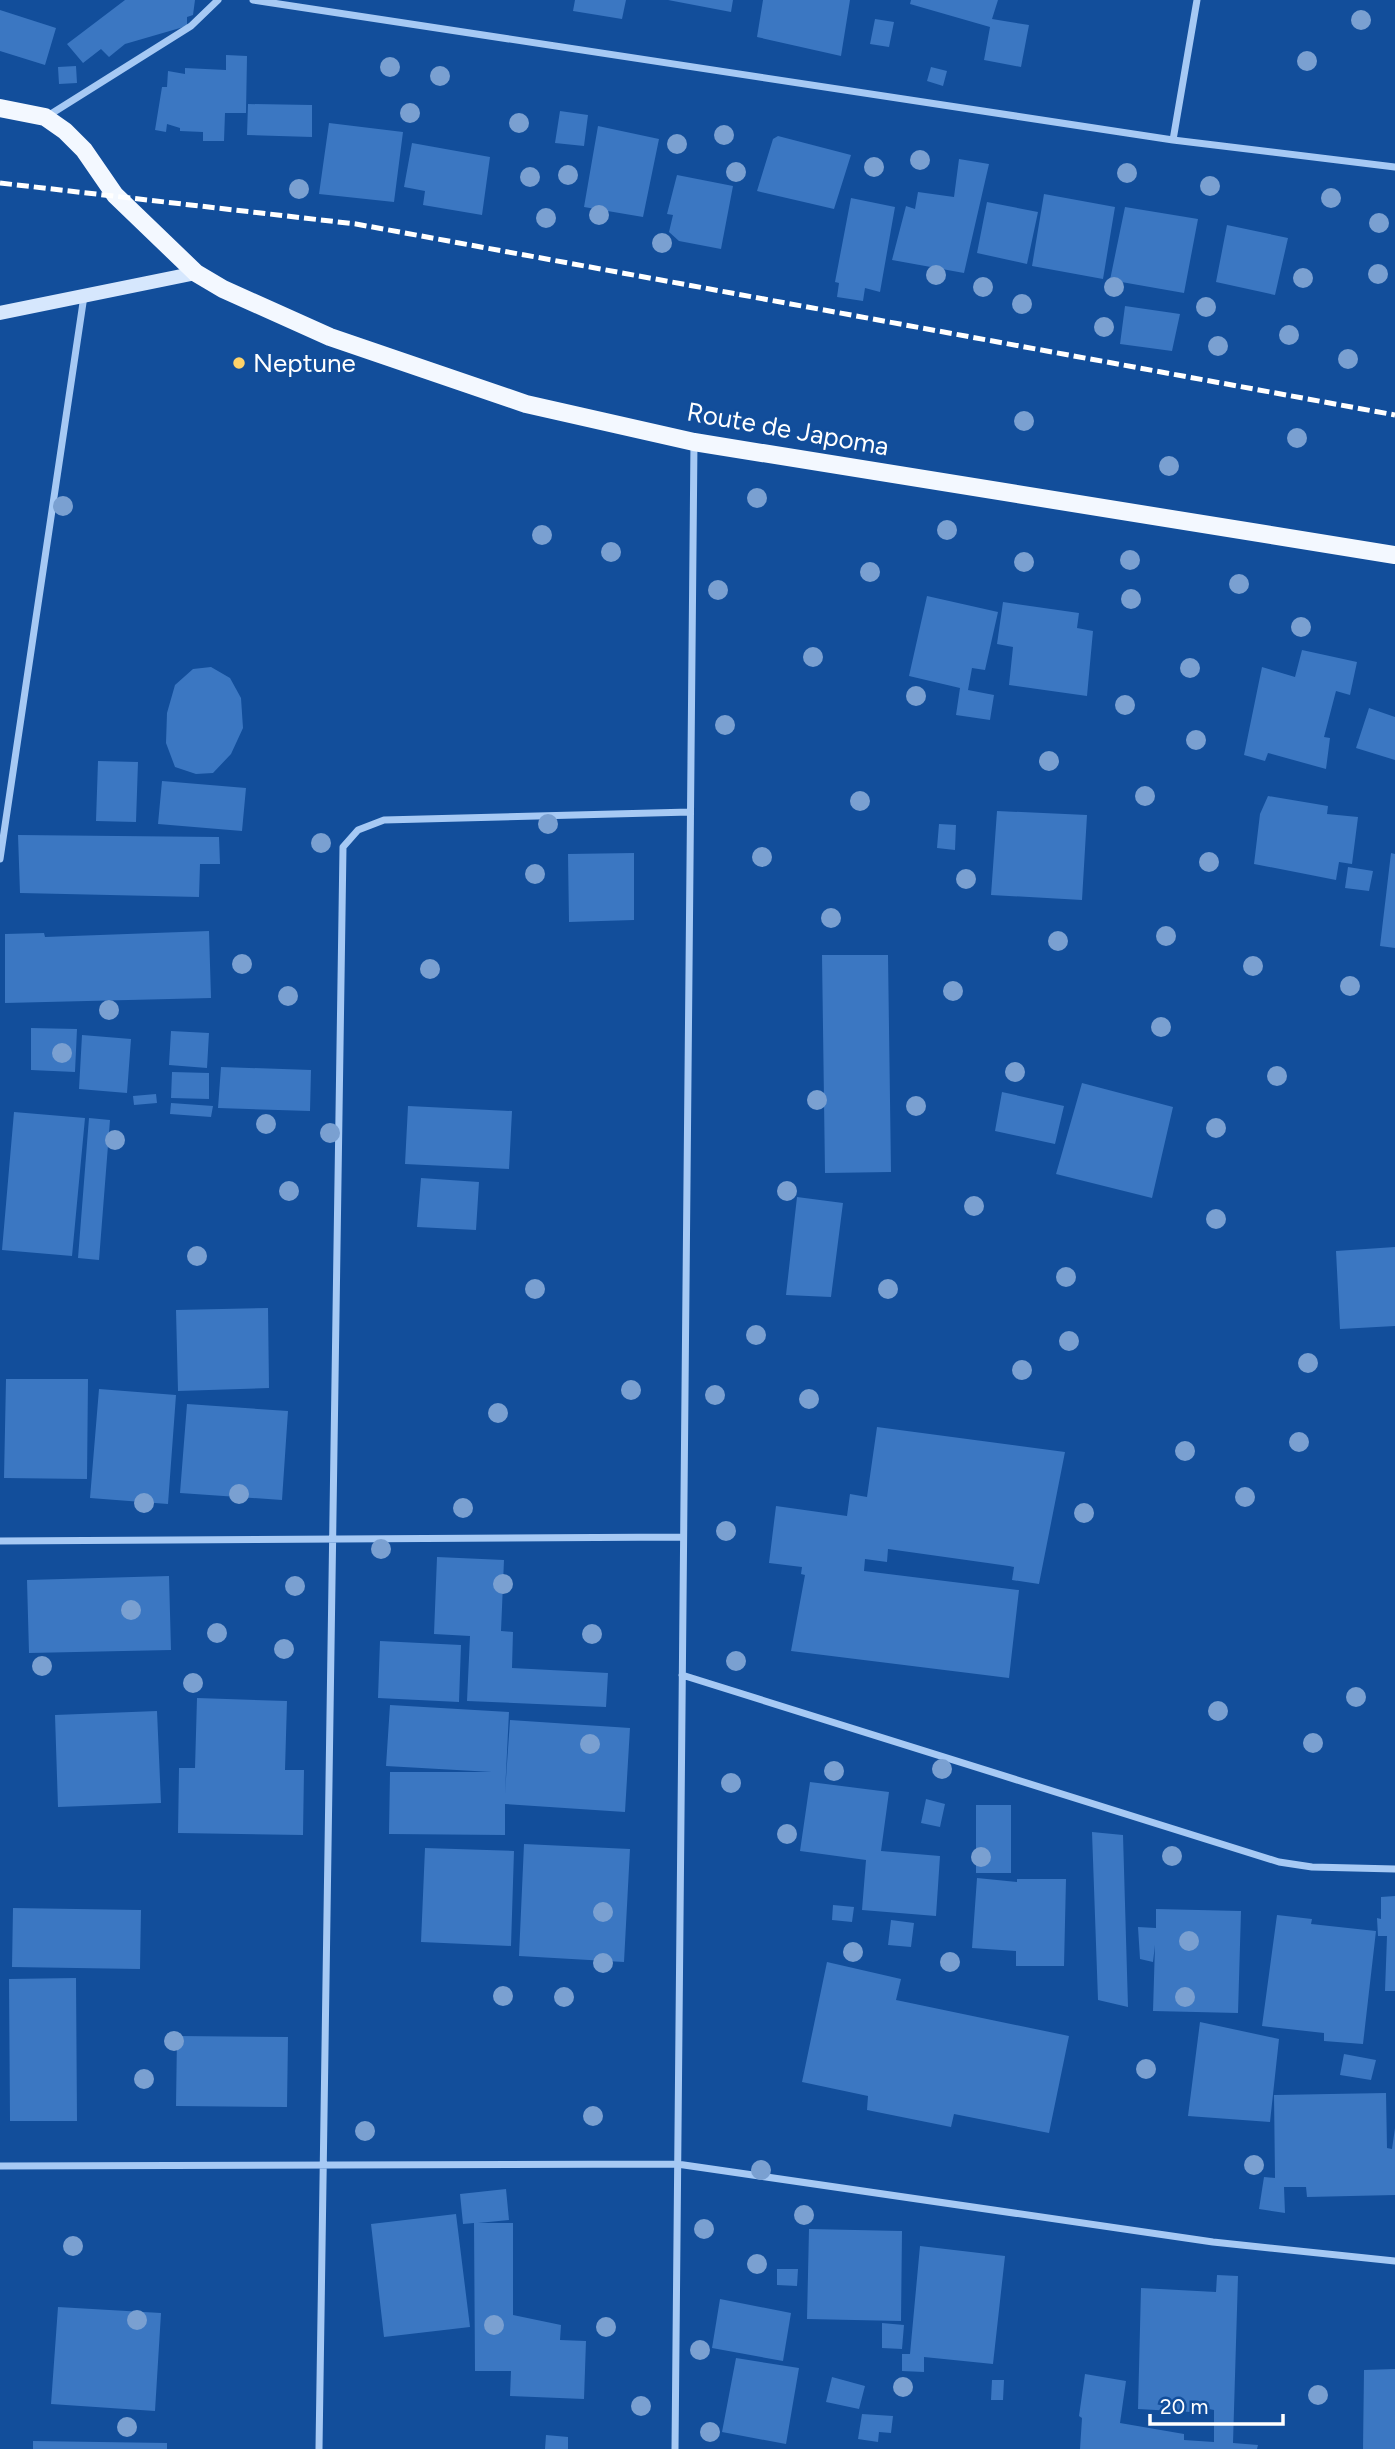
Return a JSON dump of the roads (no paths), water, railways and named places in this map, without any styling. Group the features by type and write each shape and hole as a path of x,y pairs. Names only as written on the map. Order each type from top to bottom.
{"main road":[{"path":"0,108 45,117"},
{"name":"Route de Japoma","path":"45,117 75,140 115,195 196,273 223,289 330,337 526,404 694,442 1395,555"},
{"path":"0,313 196,273"}],"street":[{"path":"45,117 191,26 218,0"},
{"path":"253,0 1173,141 1395,167"},
{"path":"1173,141 1197,0"},
{"path":"0,859 84,295"},
{"path":"674,2449 694,442"},
{"path":"319,2449 343,847 358,830 384,820 690,812"},
{"path":"0,1541 683,1538"},
{"path":"682,1675 1279,1862 1311,1867 1395,1869"},
{"path":"0,2166 677,2164 1213,2242 1395,2261"}],"railway":[{"path":"0,183 356,224 1395,415"}],"place":[{"name":"Neptune","path":"239,363"}]}
